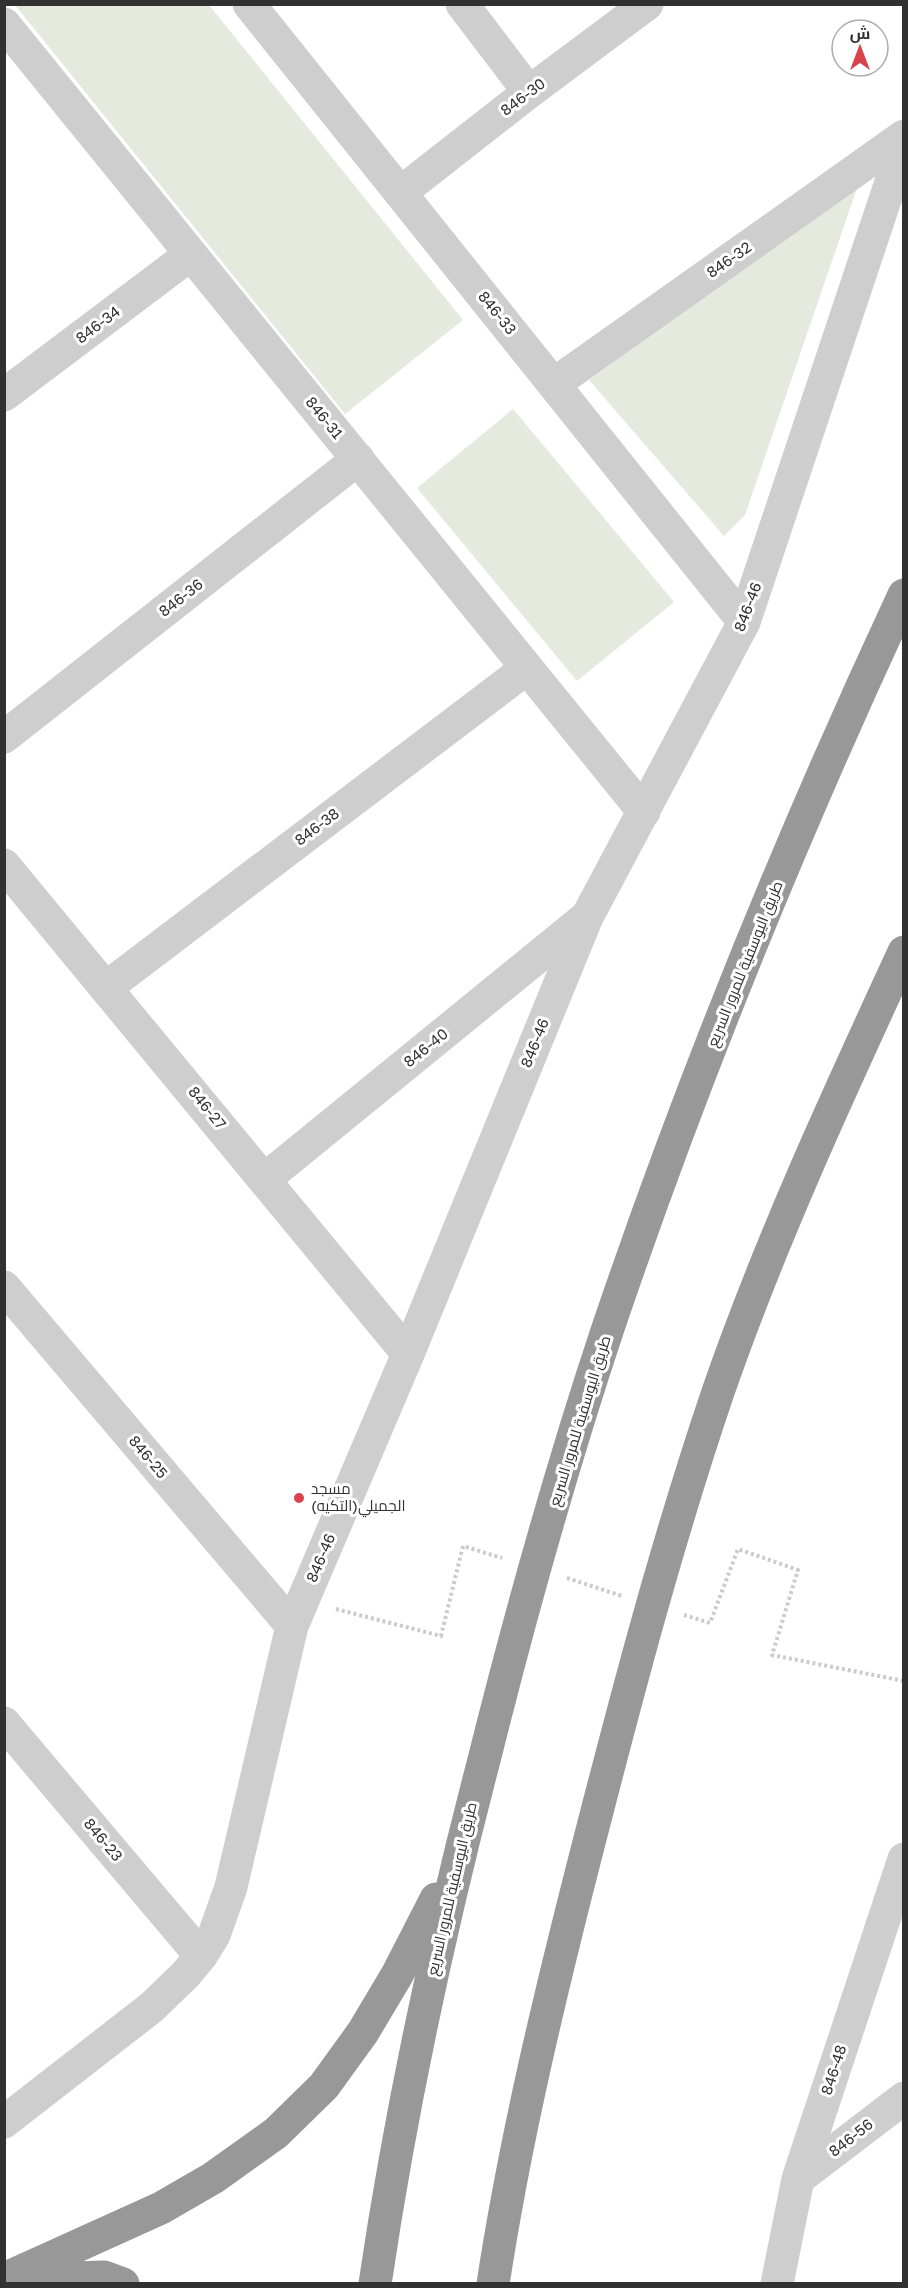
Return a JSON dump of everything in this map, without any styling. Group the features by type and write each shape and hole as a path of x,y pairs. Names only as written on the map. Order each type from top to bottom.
{"highway":[{"name":"طريق اليوسفية للمرور السريع","path":"375,2283 405,2104 439,1936 511,1654 556,1493 658,1185 721,1018 850,710 903,595"},
{"path":"493,2283 522,2124 553,1984 628,1691 674,1529 719,1390 775,1242 836,1098 903,952"},
{"path":"4,2279 161,2208 213,2178 276,2133 324,2086 363,2032 397,1975 433,1906 469,1817"},
{"path":"24,2283 41,2279 104,2277 123,2283"}],"street":[{"name":"846-33","path":"249,4 744,621"},
{"path":"462,4 529,92"},
{"name":"846-30","path":"400,192 647,4"},
{"name":"846-31","path":"4,24 644,812"},
{"name":"846-32","path":"554,384 903,136"},
{"name":"846-46","path":"4,2122 152,2007 201,1956 214,1935 231,1887 298,1613 408,1354 587,917 744,621 903,143"},
{"name":"846-34","path":"4,395 191,254"},
{"name":"846-36","path":"4,737 358,459"},
{"name":"846-38","path":"107,987 527,668"},
{"name":"846-27","path":"8,877 107,987 408,1354"},
{"name":"846-40","path":"265,1179 587,917"},
{"name":"846-25","path":"4,1287 298,1613"},
{"name":"846-23","path":"4,1723 201,1956"},
{"name":"846-48","path":"777,2283 798,2179 903,1859"},
{"name":"846-56","path":"798,2179 903,2098"}],"path":[{"path":"298,1613 441,1636 463,1546 508,1560"},
{"path":"676,1612 710,1623 738,1549 798,1570 772,1654 903,1681"},
{"path":"564,1577 631,1598"}],"shaded area":[{"path":"15,5 209,5 463,320 345,414"},
{"path":"858,185 745,515 724,536 589,380"},
{"path":"513,409 674,602 577,681 417,488"}],"place":[{"name":"مسجد الجميلي(التكيه)","path":"299,1498"}]}
